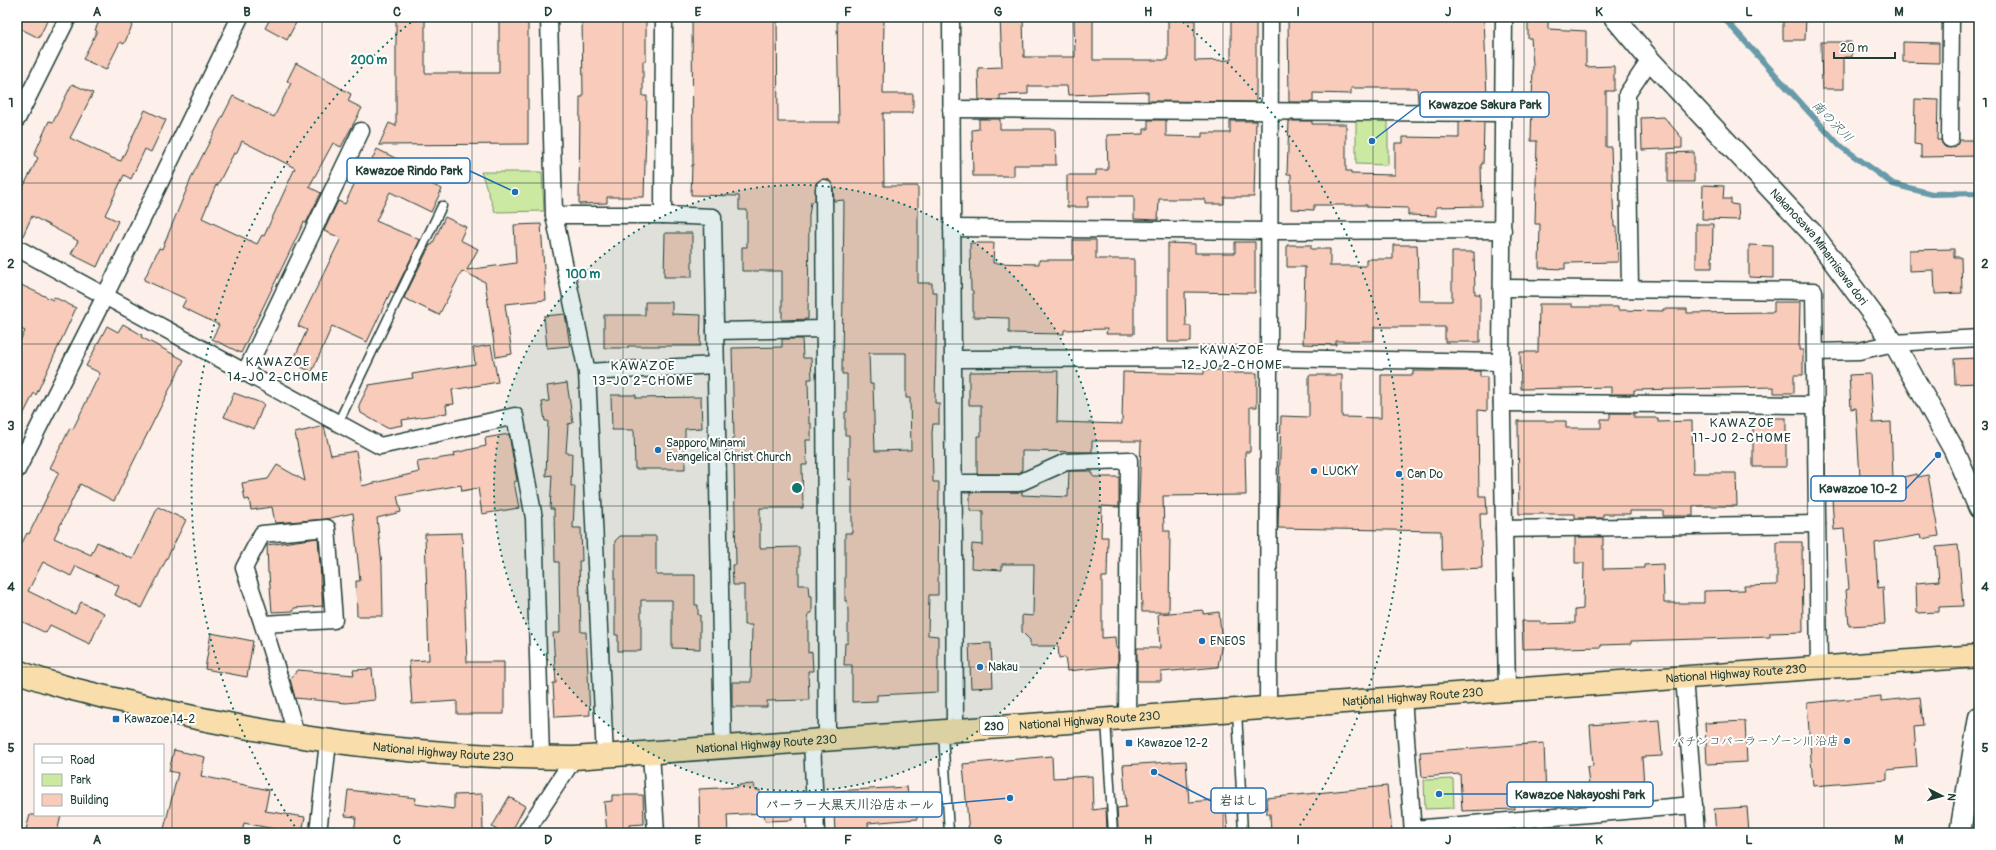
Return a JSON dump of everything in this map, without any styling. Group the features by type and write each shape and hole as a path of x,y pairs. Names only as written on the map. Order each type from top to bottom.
{"highway":[{"name":"National Highway Route 230","path":"17,671 57,685 165,712 297,738 434,754 574,758 605,757 1684,676 1979,656"}],"street":[{"path":"17,119 68,17"},
{"path":"17,470 105,296 240,17"},
{"path":"549,17 554,215 587,372 605,757"},
{"path":"663,215 664,17"},
{"path":"949,730 954,483 951,17"},
{"path":"1268,707 1268,231 1270,17"},
{"path":"1504,17 1502,403 1507,690"},
{"name":"Nakanosawa Minamisawa dori","path":"1614,17 1650,60 1812,234 1894,343 1954,450 1979,508"},
{"path":"1950,139 1951,17"},
{"path":"1630,288 1627,94 1650,60"},
{"path":"951,109 1503,113"},
{"path":"245,373 361,131"},
{"path":"816,833 820,741 824,188"},
{"path":"554,215 663,215 713,217 723,748"},
{"path":"952,228 1268,231 1502,230"},
{"path":"17,248 380,446 516,416 534,518 541,758"},
{"path":"1502,288 1630,288 1814,291 1819,667"},
{"path":"715,331 824,329"},
{"path":"1815,352 1859,351 1894,343 1979,338"},
{"path":"953,359 1269,358 1502,362"},
{"path":"587,372 715,365"},
{"path":"1502,403 1816,405"},
{"path":"954,483 1019,483 1066,462 1129,460 1116,718"},
{"path":"1504,529 1817,524"},
{"path":"263,624 334,620 327,528 262,534 244,568 282,682 297,738"},
{"path":"1684,676 1696,833"},
{"path":"1403,698 1413,831 1694,806"},
{"path":"1960,833 1979,717"},
{"path":"318,833 328,742"},
{"path":"652,753 656,833"},
{"path":"525,833 574,758"}],"lane":[{"path":"338,423 442,206"},
{"path":"1237,709 1243,833"},
{"path":"1113,833 1116,718"},
{"path":"949,730 949,833"}],"green space":[{"path":"1356,117 1388,118 1388,165 1356,164"},
{"path":"481,172 542,172 544,211 495,212"},
{"path":"1453,779 1454,808 1425,809 1424,780"}],"building":[{"path":"17,17 49,17 39,38 17,27"},
{"path":"101,17 136,17 124,44 120,42 106,70 83,59 97,31 95,30"},
{"path":"271,17 299,17 287,40 265,28"},
{"path":"396,17 425,17 425,73 499,73 499,17 528,17 528,144 379,145 389,123 396,126"},
{"path":"582,17 646,17 646,61 643,61 643,96 647,96 644,197 607,197 607,203 579,204 580,97 583,97"},
{"path":"692,17 777,17 778,122 839,122 837,17 884,17 883,94 913,94 913,113 883,113 884,186 918,186 918,283 932,283 932,292 937,292 935,403 939,403 939,424 933,424 932,433 933,482 939,482 938,595 929,595 928,635 938,636 938,692 877,695 877,701 852,702 852,665 844,665 845,643 848,643 848,611 847,601 845,601 845,533 852,533 852,479 849,480 849,435 845,435 845,412 847,412 847,374 842,374 844,200 834,201 833,188 829,180 824,179 816,183 815,201 811,202 809,216 808,319 782,320 782,271 742,271 742,247 747,247 747,210 739,210 739,196 691,195 693,165","holes":["869,353 906,353 906,398 910,398 911,450 875,451 873,384 870,384"]},
{"path":"1000,17 1023,17 1024,57 1075,57 1074,19 1093,19 1093,60 1168,60 1168,20 1195,20 1195,61 1231,60 1231,17 1256,17 1256,102 1148,101 1148,92 1068,95 1067,86 1028,86 1028,94 1000,95 1000,100 979,100 978,68 1002,67"},
{"path":"1288,17 1484,17 1487,99 1484,99 1484,103 1460,103 1460,100 1418,102 1417,88 1351,88 1351,94 1313,93 1313,102 1289,102"},
{"path":"1528,17 1548,17 1548,29 1586,31 1586,67 1614,66 1614,91 1606,91 1606,147 1611,147 1614,227 1617,227 1618,262 1565,263 1565,269 1539,268 1540,224 1535,224 1537,141 1531,141 1533,65 1531,38 1528,38"},
{"path":"1783,17 1806,17 1805,40 1783,40"},
{"path":"1821,42 1851,42 1852,57 1844,57 1844,89 1822,89"},
{"path":"1903,42 1939,43 1939,63 1903,62"},
{"path":"296,63 351,94 348,101 362,108 341,147 333,143 309,187 321,193 306,223 304,222 241,353 212,339 219,325 182,307 186,299 144,280 159,248 162,249 193,174 233,96 274,117 291,83 287,81","holes":["242,141 295,168 264,236 262,235 257,244 202,218 216,185 217,186 234,153 236,154"]},
{"path":"72,84 93,93 70,138 112,158 121,161 145,110 166,120 151,152 145,149 131,179 124,175 105,215 118,221 97,267 71,254 78,241 32,216 21,240 17,239 17,199 38,158 34,155 49,121 53,122"},
{"path":"1915,99 1938,100 1937,140 1941,140 1945,147 1954,147 1959,140 1979,140 1979,156 1921,157 1921,145 1914,144"},
{"path":"1664,117 1682,138 1682,148 1642,150 1641,118"},
{"path":"979,119 1000,119 1000,129 1055,129 1056,165 1014,165 1014,176 973,176 972,130 979,129"},
{"path":"1148,120 1166,120 1166,136 1202,137 1202,133 1230,133 1230,121 1256,121 1254,197 1224,197 1224,204 1205,204 1205,199 1159,199 1158,220 1134,219 1134,196 1088,196 1088,207 1067,207 1067,175 1096,175 1096,170 1108,170 1107,135 1144,134 1144,129 1148,129"},
{"path":"1289,121 1312,121 1312,124 1346,124 1346,171 1351,171 1351,174 1395,175 1395,143 1403,143 1403,137 1459,138 1459,122 1484,122 1483,164 1481,164 1482,206 1436,207 1436,216 1408,215 1408,208 1367,207 1367,205 1314,205 1314,210 1291,209 1291,174 1287,174"},
{"path":"377,149 431,176 433,185 442,189 431,212 390,192 376,221 420,240 394,293 391,291 367,342 332,326 312,372 292,363 307,330 298,326 341,238 324,231 338,201 345,204 365,161 370,164"},
{"path":"1694,152 1694,182 1668,182 1668,153"},
{"path":"1703,185 1724,186 1723,199 1731,199 1731,204 1738,205 1739,220 1702,219"},
{"path":"445,217 466,227 460,240 478,249 467,270 516,263 514,225 541,224 546,300 505,304 512,354 496,357 485,282 462,271 439,315 404,298"},
{"path":"1696,224 1713,224 1712,268 1696,268"},
{"path":"665,233 692,233 692,277 664,277"},
{"path":"1073,240 1096,240 1096,259 1134,259 1134,334 1106,334 1107,329 1064,330 1064,334 1009,333 1009,318 973,317 970,243 994,243 993,263 1039,264 1039,260 1073,260"},
{"path":"1235,242 1255,242 1255,293 1185,292 1186,326 1191,326 1191,342 1168,342 1168,243 1195,244 1195,253 1235,253"},
{"path":"1287,245 1311,245 1311,249 1330,249 1330,266 1366,266 1366,259 1393,259 1393,245 1417,245 1419,301 1452,301 1452,252 1474,252 1475,294 1480,294 1480,342 1445,342 1445,327 1374,327 1374,341 1336,341 1336,345 1303,344 1305,267 1287,267"},
{"path":"1749,245 1773,246 1773,278 1749,277"},
{"path":"1954,249 1954,257 1961,257 1962,293 1935,294 1934,270 1909,271 1909,250"},
{"path":"17,283 53,300 54,297 76,308 36,395 34,393 17,427 17,347 25,331 17,327"},
{"path":"645,302 672,302 672,314 701,315 700,346 628,346 628,348 604,348 604,315 645,315"},
{"path":"1774,302 1800,302 1799,350 1803,350 1803,375 1794,375 1794,393 1774,393 1774,387 1634,390 1634,394 1611,394 1611,387 1521,389 1520,352 1538,352 1539,304 1572,304 1572,307 1618,307 1618,310 1663,311 1663,309 1687,309 1687,313 1774,312"},
{"path":"565,314 570,346 547,348 544,316"},
{"path":"123,324 142,335 141,337 184,360 114,501 80,484 54,538 91,555 97,542 133,559 158,507 186,520 142,608 115,595 119,586 76,566 71,576 43,562 28,591 75,614 81,602 104,613 90,644 50,625 46,633 17,619 17,553 27,533 29,534 59,472 50,468 70,428 73,429 100,373 86,366 107,326 118,332"},
{"path":"782,339 802,339 803,358 811,358 812,379 808,379 811,440 806,440 807,465 802,465 803,508 760,508 760,548 799,547 799,585 808,585 809,596 812,596 812,613 809,613 808,619 808,653 812,652 813,671 808,671 809,700 767,701 767,707 732,707 732,682 751,682 752,625 744,625 744,585 733,585 732,565 736,565 734,464 732,464 732,438 734,438 732,348 782,347"},
{"path":"491,345 498,382 452,390 454,404 446,405 447,413 402,420 403,425 387,428 361,413 359,405 369,385 413,378 412,374 475,364 473,348"},
{"path":"1977,358 1978,383 1955,384 1954,359"},
{"path":"1204,370 1226,370 1226,373 1257,373 1257,407 1250,407 1250,452 1245,452 1246,495 1163,496 1164,531 1170,531 1169,612 1142,612 1140,530 1138,530 1141,441 1092,441 1092,452 1022,451 1022,471 1017,474 977,474 977,436 981,436 981,405 969,405 969,372 1058,371 1057,422 1122,424 1123,372 1204,374"},
{"path":"1413,371 1480,371 1480,377 1487,377 1487,411 1478,410 1479,496 1486,496 1487,514 1480,514 1482,568 1442,570 1441,531 1278,528 1281,416 1309,417 1309,375 1342,375 1342,417 1381,418 1381,375 1413,375"},
{"path":"1870,374 1873,423 1891,422 1893,479 1917,474 1918,477 1928,475 1939,536 1921,539 1920,535 1875,543 1878,588 1883,587 1885,624 1849,626 1846,590 1849,589 1844,529 1834,530 1832,498 1861,496 1856,408 1851,409 1849,375"},
{"path":"567,383 573,423 568,424 566,453 572,453 571,486 575,486 573,528 581,528 582,561 579,561 581,632 586,632 590,715 555,717 553,683 556,683 553,633 560,633 559,562 555,562 554,509 550,509 552,475 546,476 548,421 545,421 542,402 549,401 547,386"},
{"path":"234,393 264,404 254,429 224,417"},
{"path":"611,395 636,395 636,398 701,397 702,428 685,429 685,469 635,469 634,430 612,430"},
{"path":"1610,413 1634,413 1634,418 1658,418 1658,422 1692,421 1693,473 1736,473 1737,506 1693,506 1693,516 1663,516 1663,511 1630,511 1630,514 1603,514 1603,518 1575,518 1575,514 1519,514 1518,421 1566,421 1566,428 1601,428 1601,419 1610,419"},
{"path":"1753,418 1786,418 1786,467 1753,467"},
{"path":"324,426 331,455 356,451 362,486 419,472 417,462 455,456 454,453 486,446 485,438 509,434 517,481 514,482 519,508 482,514 478,488 462,491 461,485 397,496 401,512 377,518 382,565 383,616 357,616 356,581 360,581 353,513 326,519 275,523 272,507 251,510 249,499 245,500 242,483 268,479 277,465 305,481 295,433"},
{"path":"1069,471 1092,471 1092,475 1094,477 1119,477 1119,507 1102,506 1101,537 1108,537 1107,577 1102,577 1102,638 1115,637 1116,648 1118,648 1118,666 1067,671 1065,657 1059,658 1058,646 1030,646 1030,640 1022,632 1022,615 1033,616 1034,564 1002,564 1002,570 971,568 972,544 983,545 983,511 970,511 970,492 1022,492 1022,495 1068,497"},
{"path":"462,533 467,662 504,662 504,714 457,714 457,701 412,704 409,661 429,660 425,534"},
{"path":"620,536 656,536 656,575 695,575 695,605 698,605 698,615 700,615 700,649 672,648 672,600 641,600 641,651 618,651 618,635 615,635 615,541"},
{"path":"1575,537 1603,537 1603,569 1644,568 1644,565 1663,564 1664,603 1704,603 1704,591 1745,590 1744,586 1777,585 1777,542 1802,542 1803,632 1770,633 1770,637 1631,641 1631,644 1601,645 1601,647 1523,649 1522,621 1541,621 1541,624 1575,623 1575,610 1583,609 1584,563 1575,563"},
{"path":"318,538 323,606 294,608 294,611 272,612 267,545"},
{"path":"1958,545 1963,606 1939,607 1939,612 1917,613 1916,583 1939,581 1936,547"},
{"path":"1203,610 1203,614 1219,612 1222,642 1218,667 1161,672 1161,681 1137,681 1137,648 1160,648 1158,614"},
{"path":"211,633 253,641 247,677 205,669"},
{"path":"991,643 993,687 971,688 969,644"},
{"path":"372,669 375,700 346,703 295,698 290,679 298,670 354,675 353,670"},
{"name":"パチンコパーラーゾーン川沿店","path":"1881,696 1881,701 1920,697 1923,725 1914,726 1917,767 1887,770 1887,780 1813,786 1807,703"},
{"path":"1659,720 1662,756 1642,757 1644,785 1632,786 1632,791 1614,792 1615,802 1591,804 1587,767 1593,766 1590,725"},
{"path":"1745,721 1747,762 1707,764 1705,723"},
{"path":"1544,743 1546,799 1514,801 1515,809 1462,811 1460,774 1422,777 1420,752"},
{"path":"174,750 205,757 201,776 269,790 265,811 305,817 302,833 278,833 279,830 244,823 242,833 180,833 164,829 178,773 169,771"},
{"path":"1052,756 1053,778 1092,776 1093,810 1106,808 1107,831 1076,833 969,833 963,764"},
{"path":"1186,761 1189,802 1225,799 1228,833 1124,833 1124,830 1118,830 1117,808 1126,807 1123,765"},
{"path":"754,784 755,790 760,790 760,797 791,795 792,820 765,821 764,813 727,815 728,833 700,833 699,789 739,787 739,785"},
{"path":"1387,786 1392,833 1271,833 1270,814 1267,814 1266,798"},
{"path":"907,787 909,804 916,804 917,819 868,823 869,833 835,833 833,791"},
{"path":"348,790 416,798 415,804 454,809 454,795 482,794 483,833 354,833 356,817 345,816"},
{"path":"612,795 643,795 644,824 629,825 630,833 607,833 604,802 612,801"},
{"path":"509,797 525,806 511,833 502,833 492,827"},
{"path":"1747,807 1749,833 1716,833 1714,809"},
{"path":"30,815 61,816 57,833 25,833"}],"waterway":[{"name":"南の沢川","path":"1723,17 1839,145 1893,184 1932,194 1979,193"}],"place":[{"name":"Kawazoe Sakura Park","path":"1372,141"},
{"name":"Kawazoe Rindo Park","path":"515,192"},
{"name":"Sapporo Minami Evangelical Christ Church","path":"658,450"},
{"name":"Kawazoe 10-2","path":"1938,455"},
{"name":"LUCKY","path":"1314,471"},
{"name":"Can Do","path":"1399,474"},
{"name":"ENEOS","path":"1202,641"},
{"name":"Nakau","path":"980,667"},
{"name":"Kawazoe 14-2","path":"116,719"},
{"name":"パチンコパーラーゾーン川沿店","path":"1847,741"},
{"name":"Kawazoe 12-2","path":"1129,743"},
{"name":"岩はし","path":"1154,772"},
{"name":"Kawazoe Nakayoshi Park","path":"1439,794"},
{"name":"パーラー大黒天川沿店ホール","path":"1010,798"}],"district":[{"name":"KAWAZOE 12-JO 2-CHOME","path":"1232,356"},
{"name":"KAWAZOE 14-JO 2-CHOME","path":"278,368"},
{"name":"KAWAZOE 13-JO 2-CHOME","path":"643,372"},
{"name":"KAWAZOE 11-JO 2-CHOME","path":"1742,430"}]}
